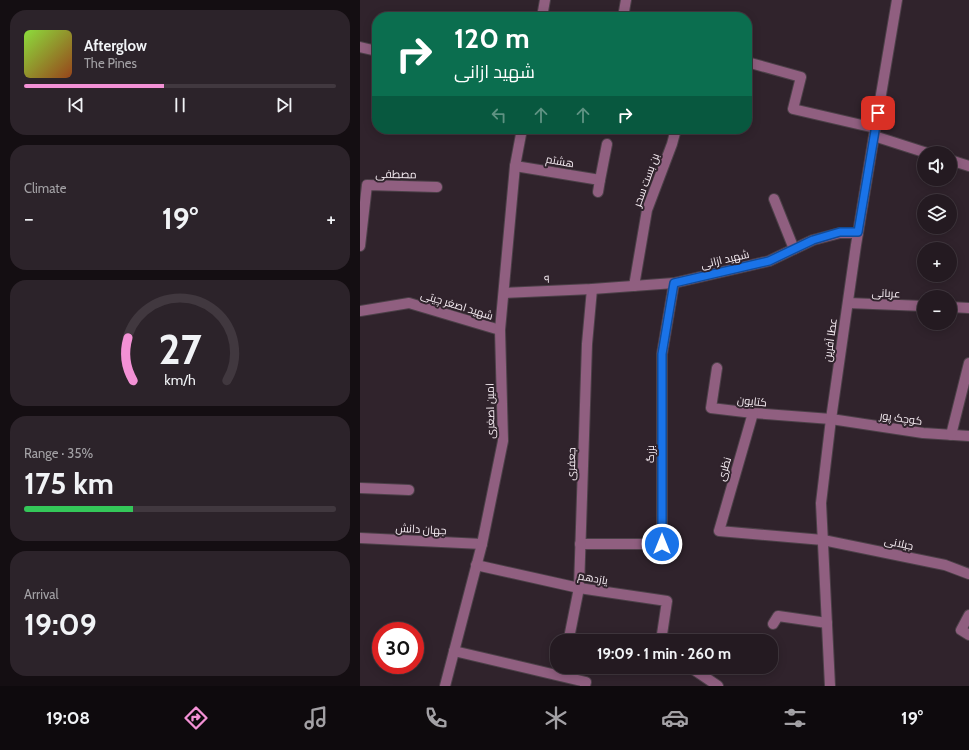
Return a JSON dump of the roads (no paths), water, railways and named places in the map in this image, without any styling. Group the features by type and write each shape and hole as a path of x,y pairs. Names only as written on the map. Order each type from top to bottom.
{"street":[{"path":"543,12 544,0"},
{"path":"624,12 626,0"},
{"name":"عطا آفرین","path":"830,686 821,503 831,419 858,232 897,0"},
{"path":"360,46 372,50"},
{"path":"752,63 801,77 793,109 874,132 917,149"},
{"name":"امین اصغری","path":"445,686 482,544 503,441 500,330 516,166 521,134"},
{"name":"بن بست سحر","path":"634,286 647,210 675,134"},
{"path":"598,192 606,144"},
{"path":"957,162 969,166"},
{"name":"هشتم","path":"516,166 600,180"},
{"name":"مصطفی","path":"360,246 367,186 437,187"},
{"path":"774,198 794,249"},
{"name":"شهید ازانی","path":"592,289 674,283 769,261 813,240 840,232 858,232"},
{"name":"بزرگ","path":"580,544 662,544 662,354 674,283"},
{"name":"۹","path":"504,293 592,289"},
{"name":"جعفری","path":"570,634 579,588 587,344 592,289"},
{"name":"شهید اصغر چیتی","path":"360,310 410,302 500,330"},
{"name":"عربانی","path":"848,303 917,306"},
{"path":"957,308 969,308"},
{"path":"951,435 969,363"},
{"name":"کتایون","path":"717,368 710,408 831,419"},
{"name":"نظری","path":"753,413 719,531 823,540"},
{"name":"کوچک پور","path":"831,419 923,433 969,436"},
{"path":"360,488 409,490"},
{"name":"جهان دانش","path":"360,538 482,544"},
{"name":"جیلانی","path":"823,540 945,565 969,574"},
{"name":"یازدهم","path":"476,565 579,588 667,602 662,634"},
{"path":"969,615 960,630 969,635"},
{"path":"773,624 778,616 827,623"},
{"path":"454,651 586,682 585,686"},
{"path":"700,674 718,686"}]}
